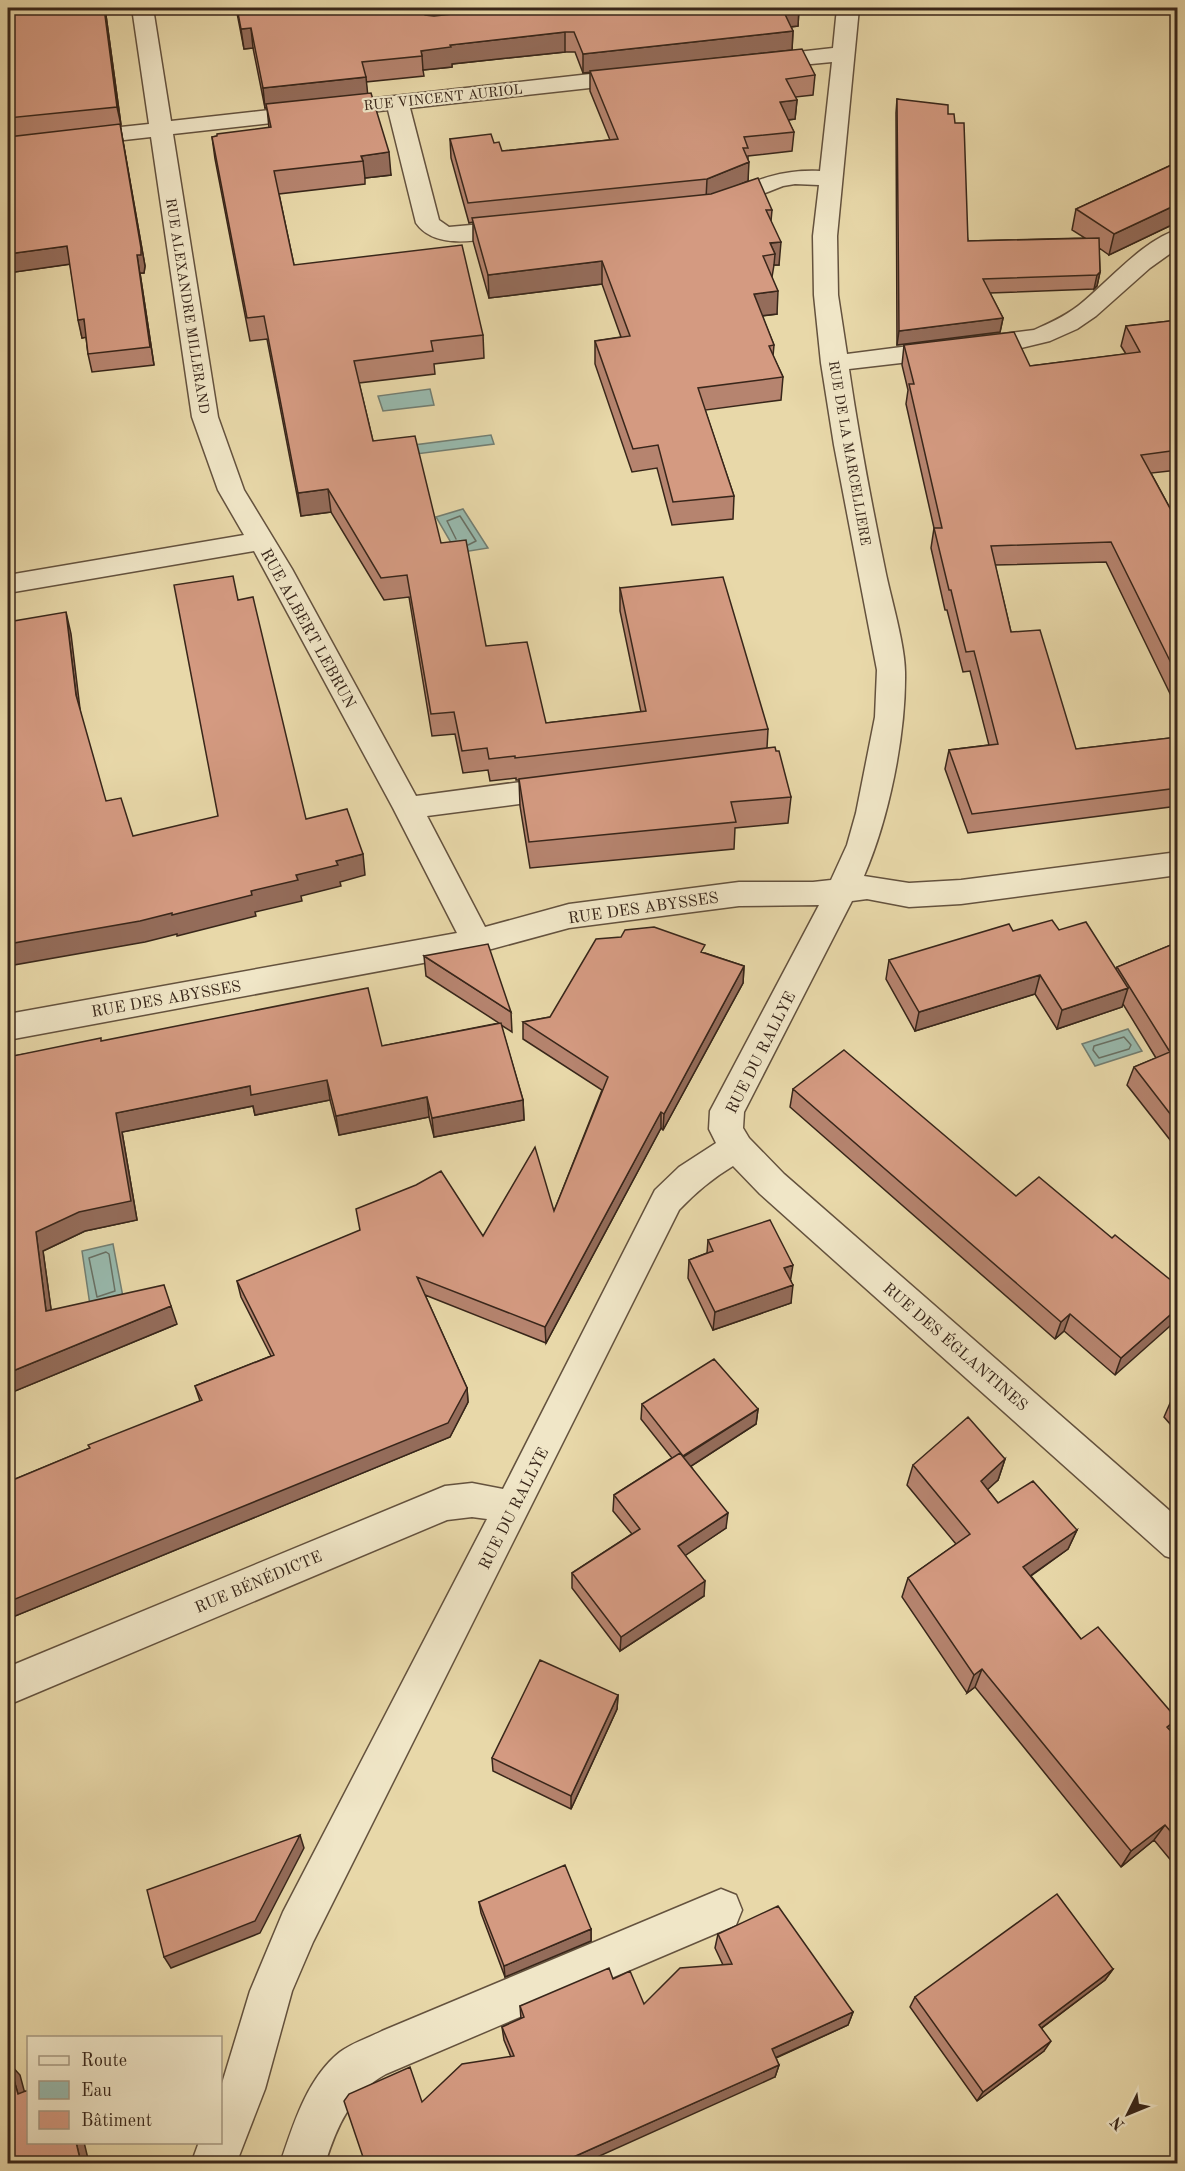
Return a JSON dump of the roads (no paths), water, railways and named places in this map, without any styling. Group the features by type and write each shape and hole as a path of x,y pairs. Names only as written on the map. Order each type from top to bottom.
{"street":[{"name":"RUE ALEXANDRE MILLERAND","path":"142,8 205,417 231,490 261,541"},
{"name":"RUE DE LA MARCELLIERE","path":"842,890 862,845 872,813 889,717 891,670 847,445 826,295 825,236 848,8"},
{"path":"735,65 842,54"},
{"name":"RUE VINCENT AURIOL","path":"8,146 160,131 653,74"},
{"path":"397,102 428,223 436,230 447,234 534,226"},
{"path":"698,209 710,208 740,198 777,180 795,177 830,179"},
{"path":"834,363 1013,342 1041,336 1068,324 1087,311 1141,263 1178,237"},
{"name":"RUE ALBERT LEBRUN","path":"8,584 261,541 408,808 477,941"},
{"path":"408,808 590,784"},
{"name":"RUE DES ABYSSES","path":"8,1027 477,941 569,916 739,894 813,894 867,887 909,895 961,892 1174,870"},
{"name":"RUE DU RALLYE","path":"222,2141 243,2090 270,1991 298,1927 667,1200 684,1181 713,1160 737,1148 726,1129 727,1111 842,890"},
{"name":"RUE DES ÉGLANTINES","path":"737,1148 772,1184 1178,1543"},
{"name":"RUE BÉNÉDICTE","path":"8,1686 445,1503 464,1498 480,1499 512,1509"},
{"path":"302,2163 311,2135 333,2092 356,2067 397,2046 721,1911"},
{"name":"RUE DU RALLYE","path":"213,2163 221,2144"}],"water":[{"path":"430,389 434,405 383,411 378,396"},
{"path":"491,435 494,444 416,454 414,445"},
{"path":"463,509 488,548 457,553 436,517"},
{"path":"1128,1029 1142,1051 1095,1066 1082,1044"},
{"path":"113,1244 123,1297 90,1305 82,1251"}]}
